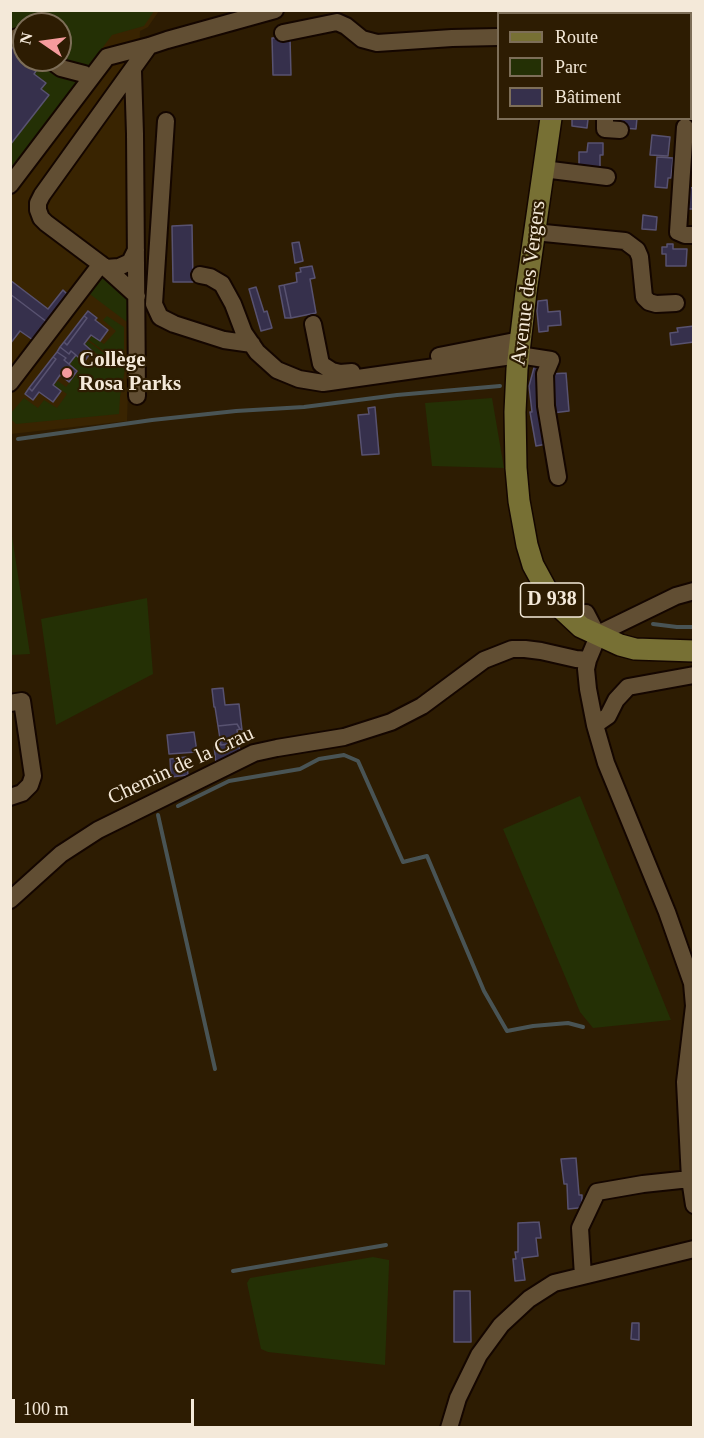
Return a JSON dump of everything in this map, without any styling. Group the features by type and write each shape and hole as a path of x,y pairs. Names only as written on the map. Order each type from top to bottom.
{"main road":[{"name":"Avenue des Vergers","path":"517,449 515,412 520,347 551,120"},
{"name":"D 938","path":"517,449 532,529 544,563 560,589 573,603 598,621 605,632 620,645 635,649 693,651"},
{"name":"D 938","path":"517,449 516,468 524,530 533,565 552,600 580,627 656,638 693,640"}],"street":[{"path":"10,185 107,57 275,10"},
{"path":"283,33 337,22 362,39 377,43 497,37"},
{"path":"137,296 103,266 46,223 41,218 38,203 149,46"},
{"path":"72,71 84,74 90,79"},
{"path":"133,71 137,396"},
{"path":"605,120 605,129 620,130"},
{"path":"166,121 154,304 160,316 174,324 224,340 252,344"},
{"path":"688,124 678,232 693,235"},
{"path":"543,169 607,177"},
{"path":"534,232 625,241 637,250 640,257 644,297 656,304 676,303"},
{"path":"103,266 119,267 130,262 136,250"},
{"path":"10,383 103,266"},
{"path":"200,275 210,277 222,284 233,304 244,333 257,352 277,370 299,379 323,383 520,347"},
{"path":"313,324 321,364 340,373 520,347 551,360 545,375 546,406 558,477"},
{"path":"693,591 676,596 605,632 588,660 586,679 595,725 606,763 667,912 692,983 693,1006 684,1082 693,1205"},
{"name":"Chemin de la Crau","path":"10,900 61,855 98,830 254,753 344,737 391,722 422,706 484,660 512,649 541,651 588,660"},
{"path":"595,725 608,716 616,700 628,687 693,675"},
{"path":"10,703 22,701 33,776 30,785 22,793 10,796"},
{"path":"583,1276 580,1228 597,1192 690,1179"},
{"path":"449,1428 458,1398 479,1354 501,1325 529,1299 554,1283 693,1249"}],"shaded area":[{"name":"Collège Rosa Parks","path":"11,11 159,11 148,27 140,31 127,421 11,434"}],"green space":[{"path":"11,11 154,11 144,26 112,35 11,171"},
{"path":"101,274 126,293 130,314 127,322 87,292"},
{"path":"107,316 124,327 124,366 89,340 92,336 104,344 116,331 103,320"},
{"path":"88,341 125,369 119,414 16,424 11,419 11,413 24,398 38,408 44,400 57,408 67,394 54,385 58,381 66,387 79,371 70,364 76,356 88,366 97,354 85,344"},
{"path":"492,398 504,468 432,466 425,403"},
{"path":"10,523 30,654 10,655"},
{"path":"147,598 153,674 56,725 41,619"},
{"path":"580,796 671,1020 593,1028 580,1012 503,829"},
{"path":"373,1257 389,1260 385,1365 268,1352 261,1349 247,1283 250,1278"}],"building":[{"path":"272,38 290,38 291,75 273,75"},
{"path":"12,49 12,72 35,72 34,74 46,83 41,89 49,95 10,145 10,51"},
{"path":"572,120 588,120 587,128 572,126"},
{"path":"609,120 637,120 636,129 608,124"},
{"path":"652,135 670,137 668,156 650,155"},
{"path":"588,143 603,143 603,155 600,155 600,174 579,171 579,152 587,152"},
{"path":"657,157 673,158 671,178 668,178 667,188 655,187"},
{"path":"685,187 694,188 694,209 683,209"},
{"path":"643,215 657,217 656,230 642,229"},
{"path":"192,225 193,282 173,282 172,226"},
{"path":"299,242 303,261 295,263 292,243"},
{"path":"667,244 673,244 673,249 687,249 686,266 666,266 666,254 662,254 662,247 667,247"},
{"path":"312,266 315,278 310,279 316,313 291,318 284,285 297,282 296,273 301,272 300,268"},
{"path":"10,280 48,309 63,290 68,295 47,322 10,294"},
{"path":"284,285 291,318 285,318 279,286"},
{"path":"256,287 272,328 261,331 249,289"},
{"path":"10,294 47,322 33,340 20,331 10,344"},
{"path":"547,300 548,312 560,311 561,325 548,326 548,331 539,332 538,301"},
{"path":"88,311 108,330 100,341 91,335 84,344 92,351 84,362 71,351 69,354 60,347 64,342 67,345 87,318 84,316"},
{"path":"84,316 87,318 67,345 64,342"},
{"path":"694,326 694,342 671,345 670,333 678,332 677,328"},
{"path":"60,347 69,354 71,351 76,355 69,364 64,360 66,358 57,352"},
{"path":"57,352 66,358 64,360 77,371 69,382 60,375 53,385 61,391 53,402 39,392 33,400 25,394 29,388 32,391 56,359 53,357"},
{"path":"53,357 56,359 32,391 29,388"},
{"path":"535,364 543,366 537,390 547,444 536,446 530,412 532,412 529,386"},
{"path":"566,373 569,411 552,413 550,374"},
{"path":"375,407 379,454 362,455 358,415 369,414 368,408"},
{"path":"223,688 225,705 239,704 242,730 237,724 218,726 212,689"},
{"path":"237,724 240,729 237,730 239,743 221,745 218,726"},
{"path":"194,732 197,752 169,754 167,735"},
{"path":"239,743 240,755 216,763 214,746"},
{"path":"186,757 188,775 171,777 170,759"},
{"path":"576,1158 579,1195 582,1195 582,1201 587,1201 588,1207 568,1209 567,1184 564,1184 561,1159"},
{"path":"539,1222 541,1238 536,1238 538,1256 522,1258 525,1280 515,1281 513,1259 516,1259 515,1252 518,1252 518,1223"},
{"path":"454,1291 470,1291 471,1342 454,1342"},
{"path":"632,1323 639,1323 639,1340 631,1339"}],"waterway":[{"path":"18,439 152,420 236,411 304,407 397,395 500,386"},
{"path":"653,624 694,627"},
{"path":"178,806 229,781 300,769 319,759 344,755 358,761 403,862 427,856 484,991 507,1031 568,1023 583,1027"},
{"path":"158,815 215,1069"},
{"path":"233,1271 386,1245"}],"place":[{"name":"Collège Rosa Parks","path":"67,373"}]}
